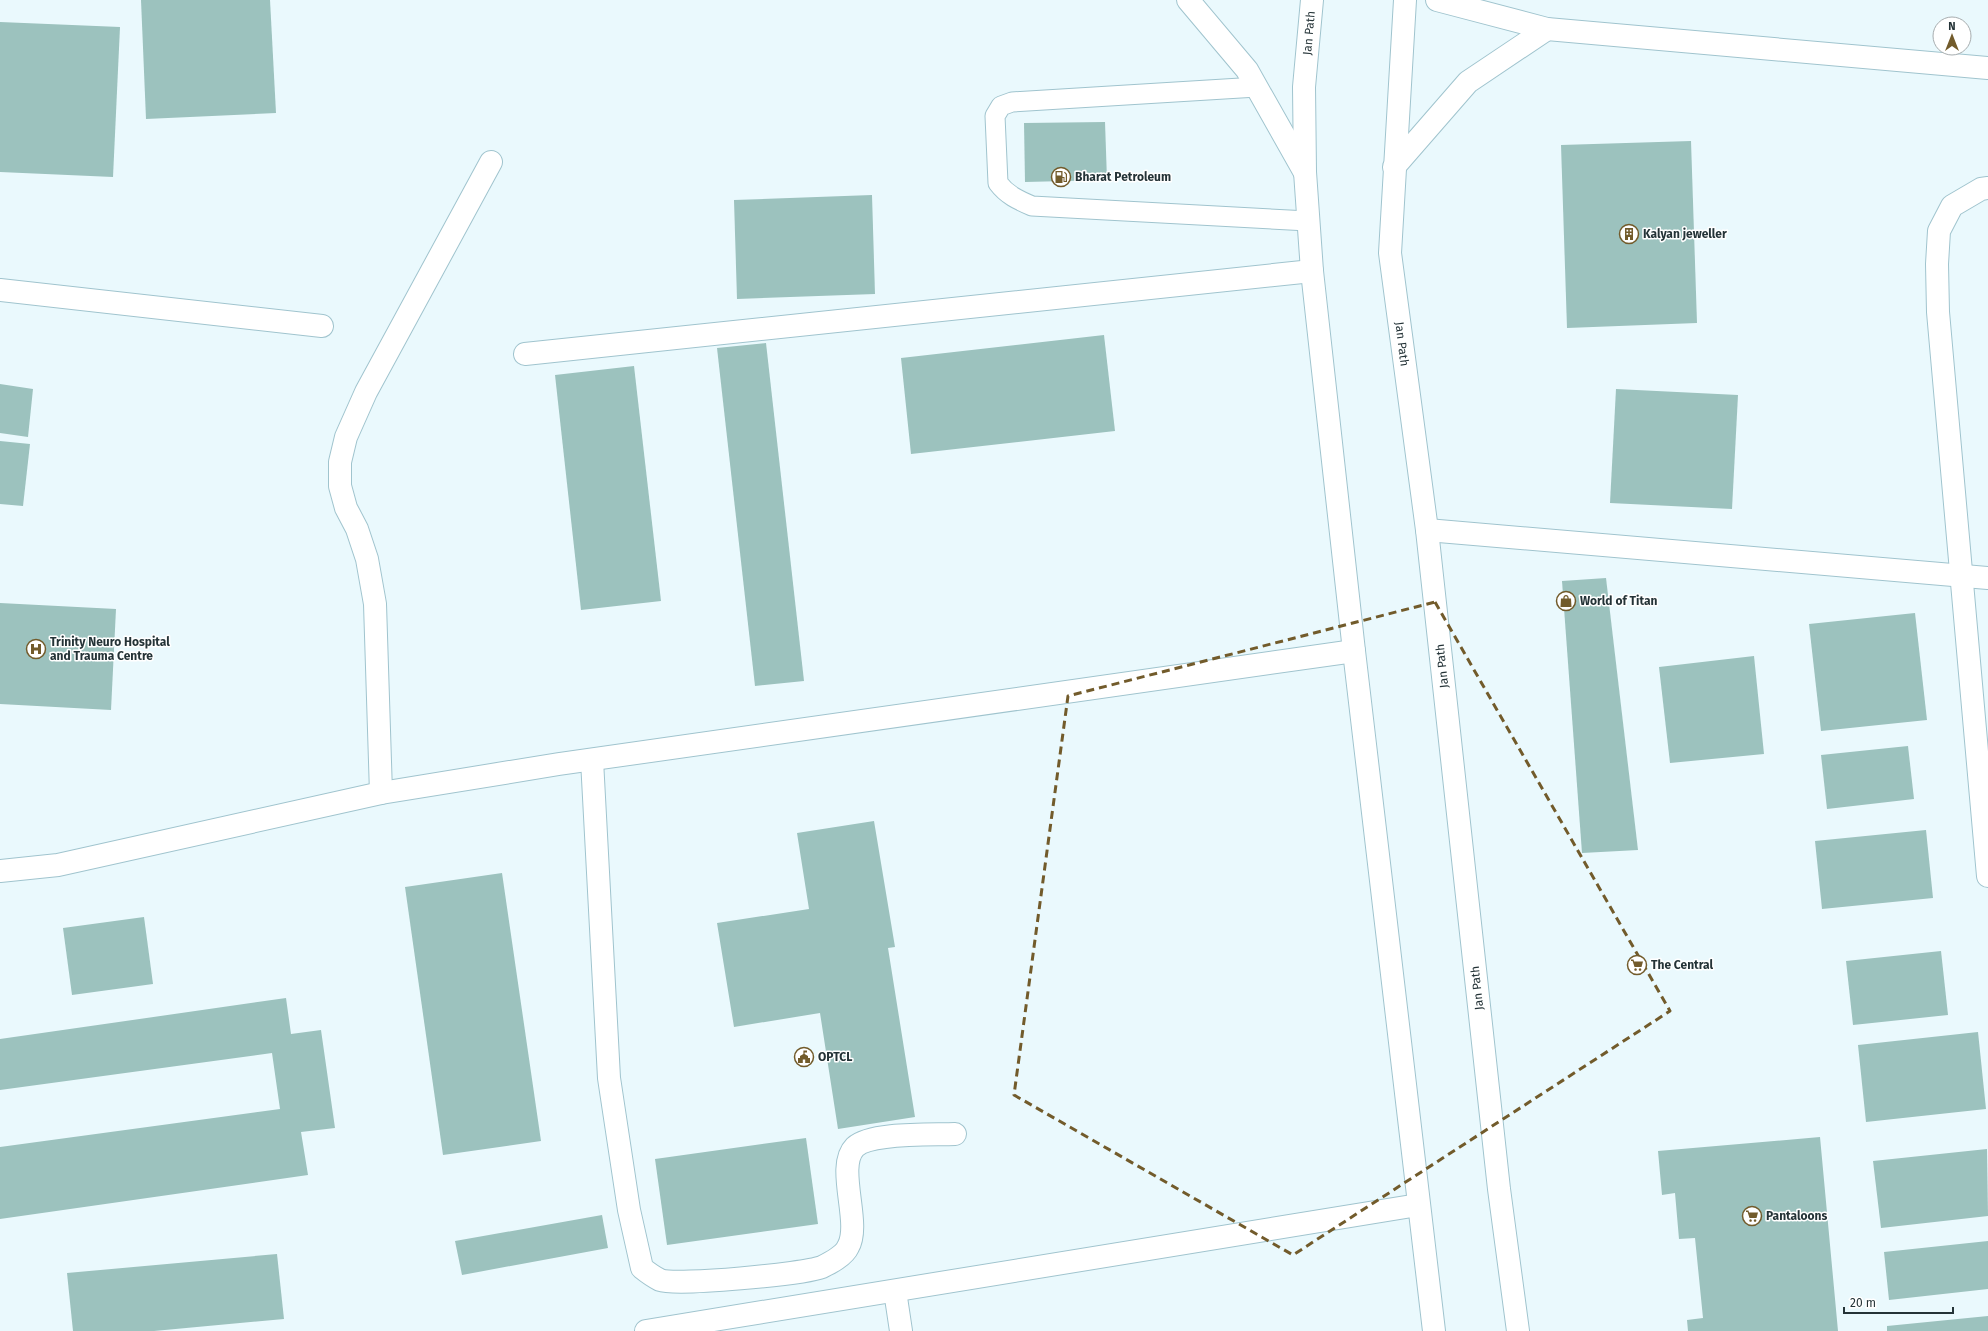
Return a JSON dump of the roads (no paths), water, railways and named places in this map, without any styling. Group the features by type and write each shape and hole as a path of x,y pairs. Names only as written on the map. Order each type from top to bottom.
{"street":[{"path":"1188,0 1247,70 1305,172"},
{"name":"Jan Path","path":"1312,0 1304,87 1305,172 1312,271 1354,651 1434,1331"},
{"name":"Jan Path","path":"1405,0 1390,253 1427,530 1499,1189 1518,1331"},
{"path":"1437,0 1547,29 1988,68"},
{"path":"1394,167 1468,82 1547,29"},
{"path":"381,793 375,604 367,559 357,529 346,508 340,486 340,462 346,437 366,392 491,162"},
{"path":"1988,188 1981,189 1952,206 1939,231 1937,264 1938,312 1988,876"},
{"path":"525,354 1312,271"},
{"path":"0,290 322,326"},
{"path":"1427,530 1988,578"},
{"path":"0,871 58,865 381,793 592,760 1354,651"},
{"path":"592,760 609,1078 628,1203 642,1268 660,1280 684,1283 781,1274 821,1267 840,1256 849,1247 852,1219 848,1163 851,1152 857,1146 869,1138 955,1134"},
{"path":"646,1331 673,1329 1418,1205"},
{"path":"895,1291 901,1331"}],"lane":[{"path":"1257,87 1012,102 1002,106 995,116 998,182 1004,192 1015,199 1032,206 1308,221"}],"place":[{"name":"Bharat Petroleum","path":"1061,177"},
{"name":"Kalyan jeweller","path":"1629,234"},
{"name":"World of Titan","path":"1566,601"},
{"name":"Trinity Neuro Hospital and Trauma Centre","path":"36,649"},
{"name":"The Central","path":"1637,965"},
{"name":"OPTCL","path":"804,1057"},
{"name":"Pantaloons","path":"1752,1216"}]}
